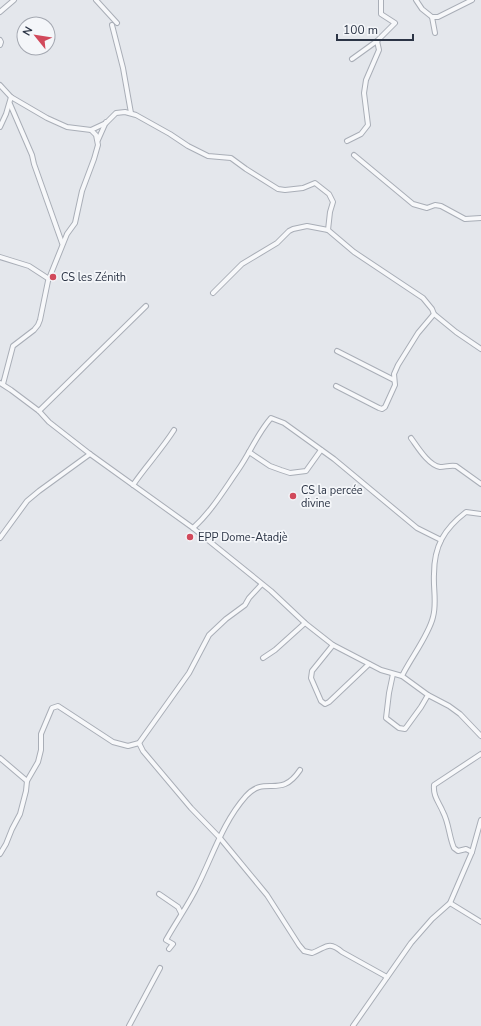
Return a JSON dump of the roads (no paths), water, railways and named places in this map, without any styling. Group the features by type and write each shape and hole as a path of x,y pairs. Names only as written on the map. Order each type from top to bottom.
{"street":[{"path":"0,12 14,0"},
{"path":"96,0 115,24 131,113"},
{"path":"352,59 378,41 395,23 381,14 381,0"},
{"path":"416,0 422,9 432,17 438,17 472,0"},
{"path":"432,17 435,33"},
{"path":"0,40 0,45"},
{"path":"347,141 361,134 368,125 364,93 366,80 379,50 378,41"},
{"path":"0,85 11,97 47,118 67,127 92,130 106,122 116,113 131,113 208,156 231,158 246,169 278,188 285,190 303,188 315,182 330,194 333,202 328,230"},
{"path":"0,127 10,104 11,97"},
{"path":"10,104 32,155 62,243"},
{"path":"106,122 98,140 94,159 82,191 74,223 62,243 49,279 38,326 13,346 1,384 38,411 49,422 90,454 193,528 261,585 271,591 305,623 333,645 369,664 402,676 428,695 449,706 460,714 481,736"},
{"path":"92,130 98,140"},
{"path":"354,155 413,204 427,208 441,206 464,219 481,218"},
{"path":"213,293 242,264 277,243 293,228 307,226 328,230 354,252 423,298 432,308 434,314 456,332 481,348"},
{"path":"0,257 29,266 49,279"},
{"path":"38,411 146,306"},
{"path":"336,386 382,409 385,407 395,385 394,374 398,365 418,333 434,314"},
{"path":"337,351 394,380"},
{"path":"193,528 202,520 221,494 271,418 284,423 343,466 417,528 441,540"},
{"path":"133,485 144,469 166,444 174,430"},
{"path":"411,438 426,457 435,465 440,467 452,465 456,466 481,484"},
{"path":"249,452 270,466 290,473 306,471 321,450"},
{"path":"0,538 27,501 90,454"},
{"path":"402,676 434,617 434,573 437,553 441,540 446,530 455,520 466,512 481,513"},
{"path":"0,854 20,814 27,781 38,762 41,750 41,734 52,708 58,706 113,742 128,746 139,742 189,673 209,635 226,619 245,605 249,598 261,585"},
{"path":"263,658 305,623"},
{"path":"333,645 311,675 321,701 325,704 329,702 369,664"},
{"path":"393,674 386,718 399,728 405,729 428,695"},
{"path":"139,742 143,751 186,802 220,838 267,895 304,951 312,954 324,946 336,946 342,952 387,977"},
{"path":"472,852 466,849 458,851 454,848 444,812 436,799 434,785 481,754"},
{"path":"0,758 27,781"},
{"path":"169,949 173,944 166,940 198,886 220,838 235,810 253,789 264,786 286,785 300,770"},
{"path":"353,1026 415,938 432,919 450,903 478,836 481,820"},
{"path":"159,894 178,907 181,913"},
{"path":"450,903 481,922"},
{"path":"129,1026 160,968"}],"place":[{"name":"CS les Zénith","path":"53,277"},
{"name":"CS la percée divine","path":"293,496"},
{"name":"EPP Dome-Atadjè","path":"190,537"}]}
